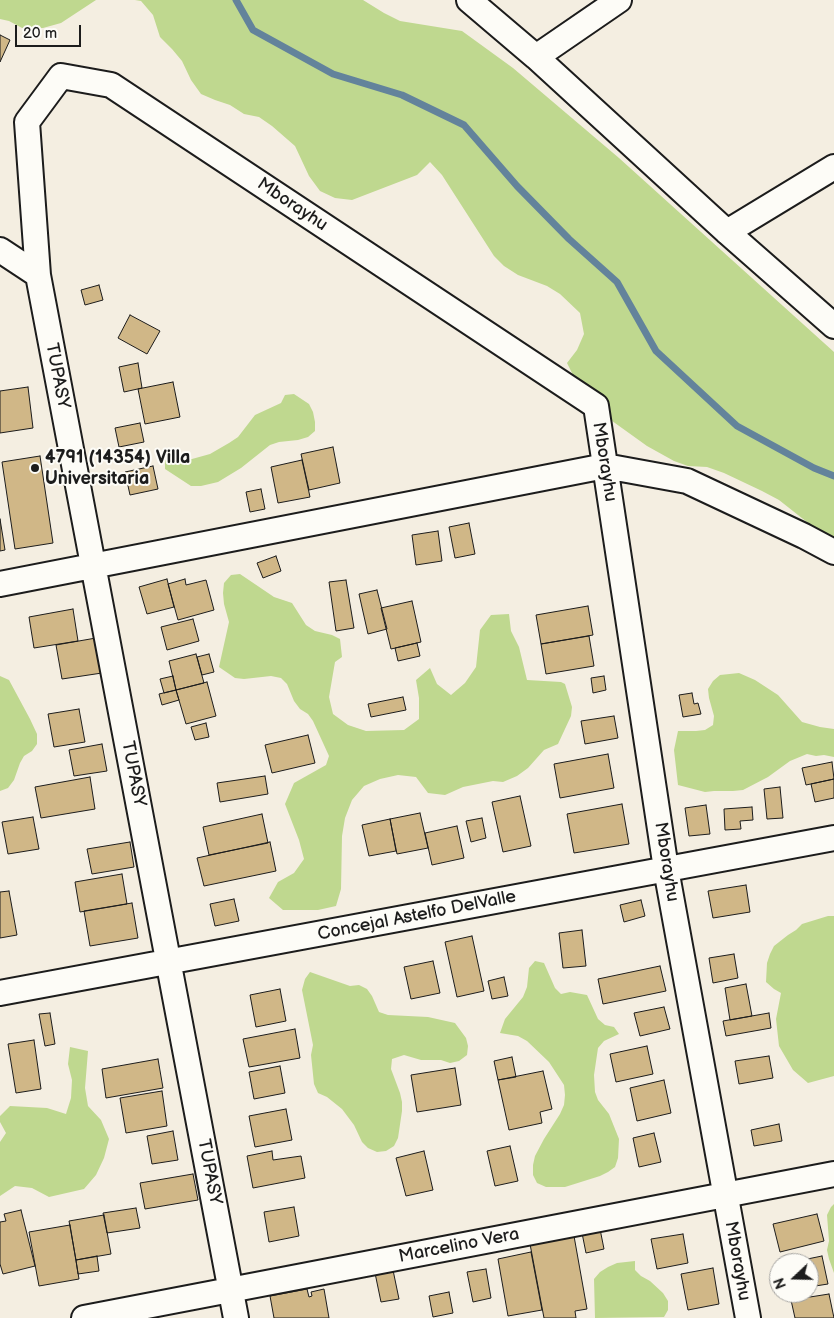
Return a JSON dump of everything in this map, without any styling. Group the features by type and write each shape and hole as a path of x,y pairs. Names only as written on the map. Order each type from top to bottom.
{"street":[{"path":"469,0 536,57 727,232 834,326"},
{"path":"536,57 619,0"},
{"name":"Mborayhu","path":"38,275 27,122 61,76 111,85 596,406 666,868 748,1318"},
{"path":"727,232 834,167"},
{"path":"0,250 38,275"},
{"name":"TUPASY","path":"38,275 236,1318"},
{"path":"0,584 605,466 687,481 834,552"},
{"name":"Concejal Astelfo DelValle","path":"0,993 834,838"},
{"name":"Marcelino Vera","path":"84,1318 834,1174"}],"green space":[{"path":"0,0 96,0 61,23 43,28 24,29 9,21 0,19"},
{"path":"135,0 363,0 400,21 462,31 513,68 619,158 834,352 834,541 779,500 724,473 707,467 688,466 674,461 647,446 608,418 575,379 567,363 577,350 584,334 580,313 560,294 547,286 518,275 504,266 494,256 442,175 430,162 417,175 352,200 335,198 320,191 309,176 295,146 272,126 259,117 244,114 230,105 201,94 191,80 182,61 160,37 153,15 141,1"},
{"path":"294,394 309,404 313,412 315,431 308,437 270,445 241,468 218,482 201,486 191,486 165,469 165,460 192,459 210,454 229,443 238,437 255,415 281,403 285,395"},
{"path":"240,574 274,597 292,603 306,625 315,631 340,639 342,657 335,662 329,697 333,714 348,725 366,731 404,730 419,719 419,698 416,680 430,668 437,684 451,695 465,683 476,667 480,630 491,615 509,614 511,631 519,647 527,680 561,682 565,684 572,707 571,716 558,744 544,750 528,768 517,776 503,782 493,781 463,787 445,795 428,793 416,777 398,775 380,779 364,786 352,800 345,818 342,836 341,889 336,906 318,910 283,910 269,898 278,882 294,873 304,859 285,804 294,783 326,765 329,756 313,721 294,701 287,684 281,678 271,676 235,678 219,667 229,622 224,604 224,583 231,575"},
{"path":"739,673 755,680 778,695 802,722 834,729 834,757 807,754 790,761 768,777 743,790 705,792 678,785 674,750 678,731 705,730 713,725 714,716 708,689 720,675"},
{"path":"0,676 9,680 37,734 37,744 32,751 24,756 14,780 8,788 0,791"},
{"path":"834,916 834,1076 808,1083 793,1070 779,1046 776,1019 781,993 766,982 767,963 774,946 802,924"},
{"path":"535,961 544,963 555,988 561,994 570,992 587,995 598,1019 605,1025 614,1027 619,1034 604,1041 598,1048 594,1075 595,1092 598,1100 609,1114 619,1139 618,1158 615,1167 600,1176 565,1187 546,1187 537,1183 533,1175 535,1156 564,1105 564,1085 549,1062 527,1041 518,1036 500,1033 505,1019 523,997 527,987 529,968"},
{"path":"310,972 350,986 359,985 367,989 379,1012 388,1015 428,1017 455,1023 466,1038 468,1046 467,1055 459,1061 450,1063 441,1060 421,1060 404,1055 392,1059 391,1069 400,1093 402,1111 398,1138 394,1146 386,1151 377,1152 368,1148 362,1142 354,1125 342,1109 327,1097 318,1093 314,1084 311,1055 313,1045 302,990 305,979"},
{"path":"70,1047 88,1051 85,1088 88,1106 101,1120 109,1139 104,1158 96,1175 84,1189 49,1197 32,1188 15,1186 0,1196 0,1142 6,1133 0,1122 0,1116 10,1106 47,1108 66,1114 71,1098 72,1080 68,1064"},
{"path":"834,1204 834,1273 827,1250 829,1241 827,1215"},
{"path":"635,1261 635,1270 663,1293 668,1301 668,1310 664,1317 595,1318 594,1279 600,1272 617,1263"}],"building":[{"path":"0,35 10,40 0,62"},
{"path":"99,285 103,300 85,305 81,290"},
{"path":"130,315 160,331 147,354 118,338"},
{"path":"138,363 142,388 124,392 119,367"},
{"path":"173,382 180,417 145,424 138,389"},
{"path":"28,387 33,428 0,433 0,391"},
{"path":"140,423 144,442 119,447 115,428"},
{"path":"333,447 340,483 309,490 301,454"},
{"path":"40,456 53,543 15,549 2,462"},
{"path":"302,460 310,497 278,503 271,467"},
{"path":"153,466 158,489 130,495 125,472"},
{"path":"261,489 265,509 250,512 246,492"},
{"path":"0,519 5,550 0,551"},
{"path":"469,523 475,554 455,558 449,527"},
{"path":"438,531 442,561 416,565 412,535"},
{"path":"276,556 281,571 263,578 257,563"},
{"path":"167,579 174,607 147,614 139,587"},
{"path":"185,579 186,585 206,580 214,610 178,620 168,584"},
{"path":"346,580 354,628 336,631 329,582"},
{"path":"377,590 387,629 368,634 359,594"},
{"path":"412,601 421,642 391,649 381,608"},
{"path":"588,606 593,635 541,644 536,615"},
{"path":"73,609 78,641 34,648 29,617"},
{"path":"193,619 199,641 167,650 161,627"},
{"path":"589,636 594,666 546,674 541,644"},
{"path":"96,638 102,673 62,679 56,645"},
{"path":"417,643 420,656 398,661 395,648"},
{"path":"196,654 204,683 176,690 169,661"},
{"path":"209,654 214,672 202,675 197,657"},
{"path":"173,676 176,690 164,693 160,679"},
{"path":"604,676 606,690 593,693 591,678"},
{"path":"207,682 216,716 186,724 176,690"},
{"path":"176,690 179,700 162,705 159,694"},
{"path":"692,693 694,704 698,703 701,714 683,717 679,695"},
{"path":"403,697 406,710 371,717 368,704"},
{"path":"79,709 85,742 54,747 48,714"},
{"path":"614,716 618,738 585,744 581,721"},
{"path":"206,723 209,737 195,740 191,727"},
{"path":"308,735 315,763 272,773 265,745"},
{"path":"102,744 107,771 74,776 69,750"},
{"path":"608,754 614,788 560,798 554,764"},
{"path":"832,762 834,779 806,785 802,768"},
{"path":"265,776 268,794 220,802 217,783"},
{"path":"90,777 95,809 41,818 35,787"},
{"path":"834,779 834,798 815,802 811,784"},
{"path":"780,787 783,818 767,819 764,789"},
{"path":"520,796 531,846 503,852 492,802"},
{"path":"622,804 629,844 574,853 567,814"},
{"path":"706,805 710,834 689,836 685,808"},
{"path":"752,807 753,820 740,821 741,829 725,830 724,809"},
{"path":"420,813 428,848 397,854 390,819"},
{"path":"262,814 268,843 209,855 203,827"},
{"path":"33,817 39,849 8,854 2,822"},
{"path":"482,818 486,838 471,842 466,821"},
{"path":"390,819 396,851 369,856 362,825"},
{"path":"457,826 464,858 432,865 425,833"},
{"path":"130,842 134,867 92,874 87,849"},
{"path":"270,842 276,871 204,886 197,858"},
{"path":"122,874 127,904 80,912 75,882"},
{"path":"746,885 750,912 713,918 708,891"},
{"path":"9,891 17,935 0,938 0,892"},
{"path":"234,899 239,921 215,926 210,904"},
{"path":"641,900 645,916 624,922 620,905"},
{"path":"132,903 138,938 90,946 84,911"},
{"path":"582,930 586,966 563,968 559,933"},
{"path":"472,936 484,991 457,997 445,942"},
{"path":"734,954 738,978 713,983 709,958"},
{"path":"433,961 440,993 411,999 404,967"},
{"path":"660,966 666,991 603,1004 598,979"},
{"path":"504,977 508,996 492,999 488,981"},
{"path":"746,984 752,1016 730,1020 725,988"},
{"path":"280,989 286,1021 256,1027 250,995"},
{"path":"664,1007 670,1029 640,1036 634,1013"},
{"path":"50,1013 55,1044 45,1046 39,1014"},
{"path":"769,1013 771,1028 726,1036 723,1021"},
{"path":"295,1029 300,1058 249,1067 243,1039"},
{"path":"34,1040 41,1089 16,1093 8,1044"},
{"path":"647,1046 653,1074 616,1082 610,1054"},
{"path":"769,1056 773,1078 739,1084 735,1061"},
{"path":"512,1057 516,1077 498,1080 494,1061"},
{"path":"158,1059 163,1088 106,1098 102,1069"},
{"path":"280,1066 285,1093 254,1099 249,1072"},
{"path":"455,1068 461,1105 417,1112 411,1075"},
{"path":"543,1071 552,1109 540,1112 542,1123 509,1130 498,1080"},
{"path":"664,1080 671,1113 637,1121 630,1088"},
{"path":"162,1091 167,1126 126,1133 120,1098"},
{"path":"286,1109 292,1140 255,1147 249,1116"},
{"path":"779,1124 782,1141 754,1146 751,1130"},
{"path":"173,1131 178,1160 152,1164 147,1136"},
{"path":"654,1133 661,1162 639,1167 633,1138"},
{"path":"510,1146 518,1181 495,1186 487,1151"},
{"path":"272,1151 273,1160 301,1156 305,1178 253,1188 247,1156"},
{"path":"424,1151 433,1190 406,1196 396,1158"},
{"path":"193,1174 198,1200 145,1209 140,1183"},
{"path":"294,1207 299,1236 269,1242 264,1212"},
{"path":"136,1208 140,1228 107,1233 103,1213"},
{"path":"21,1210 35,1266 3,1274 0,1264 0,1222 6,1221 4,1214"},
{"path":"817,1214 824,1241 780,1252 773,1224"},
{"path":"104,1215 111,1254 76,1260 69,1221"},
{"path":"70,1225 79,1279 39,1286 29,1232"},
{"path":"600,1229 604,1249 586,1253 582,1233"},
{"path":"683,1234 688,1263 657,1269 651,1239"},
{"path":"574,1236 587,1309 575,1311 576,1318 544,1318 530,1244"},
{"path":"531,1252 542,1310 508,1316 498,1259"},
{"path":"97,1256 99,1271 78,1274 76,1260"},
{"path":"822,1256 828,1284 819,1285 819,1257"},
{"path":"713,1268 719,1304 688,1310 681,1274"},
{"path":"486,1269 491,1298 473,1302 467,1272"},
{"path":"393,1270 399,1299 381,1302 375,1273"},
{"path":"307,1289 309,1297 312,1296 311,1292 324,1289 329,1318 274,1318 270,1296"},
{"path":"449,1292 453,1313 433,1317 429,1296"},
{"path":"829,1294 834,1318 795,1318 792,1303 819,1303 819,1296"}],"waterway":[{"path":"236,0 253,30 333,74 402,95 464,125 517,186 569,239 617,282 656,351 737,426 814,468 834,476"}],"place":[{"name":"4791 (14354) Villa Universitaria","path":"35,468"}]}
